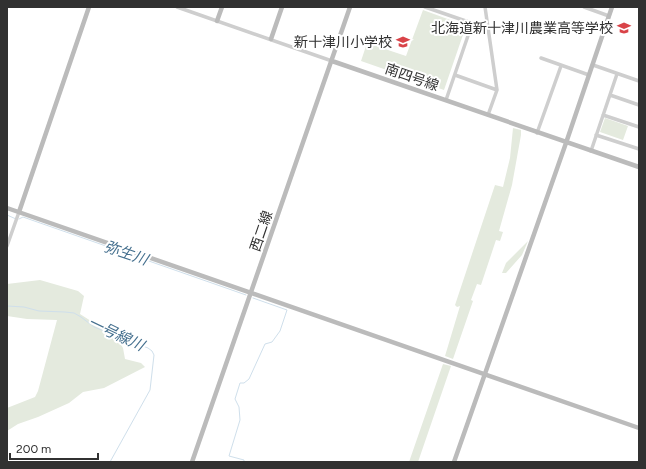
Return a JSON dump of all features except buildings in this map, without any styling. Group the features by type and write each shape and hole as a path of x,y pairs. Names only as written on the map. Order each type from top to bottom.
{"street":[{"path":"7,246 89,7"},
{"name":"南四号線","path":"177,7 537,133 639,167"},
{"path":"217,21 222,7"},
{"path":"271,39 282,7"},
{"name":"西二線","path":"192,462 350,7"},
{"path":"425,7 488,29"},
{"path":"485,7 497,90 488,115"},
{"path":"584,7 609,16"},
{"path":"454,462 612,7"},
{"path":"446,100 472,24"},
{"path":"540,58 589,75"},
{"path":"592,65 639,81"},
{"path":"537,133 561,66"},
{"path":"591,151 617,74"},
{"path":"455,75 497,90"},
{"path":"610,95 639,105"},
{"path":"603,115 639,127"},
{"path":"596,134 639,149"},
{"path":"7,208 17,217 251,293 639,428"}],"shaded area":[{"path":"423,10 464,25 465,29 444,90 361,61 367,43 406,56"},
{"path":"605,118 628,126 623,140 600,132"},
{"path":"513,128 521,130 521,135 512,185 499,231 503,232 500,241 496,240 481,285 477,284 471,300 473,301 453,359 445,356 460,306 457,307 455,305 495,185 503,187 510,158"},
{"path":"528,241 522,255 506,273 502,273 506,263"},
{"path":"40,280 78,291 84,296 80,314 115,334 123,348 125,359 141,363 145,367 104,388 83,392 69,403 18,424 7,431 7,408 35,397 38,391 57,320 27,319 7,316 7,284"},
{"path":"443,364 451,366 418,462 409,462"}],"waterway":[{"name":"弥生川","path":"7,215 16,219"},
{"name":"弥生川","path":"19,219 23,217 246,295"},
{"name":"弥生川","path":"244,462 244,460 229,456 240,420 239,407 235,399 240,383 244,383 249,379 265,344 272,342 280,331 287,310 253,298"},
{"name":"一号線川","path":"7,306 24,307 39,311 74,313 94,327 148,348 152,351 154,355 150,390 110,462"}],"place":[{"name":"北海道新十津川農業高等学校","path":"624,28"},
{"name":"新十津川小学校","path":"403,42"}]}
